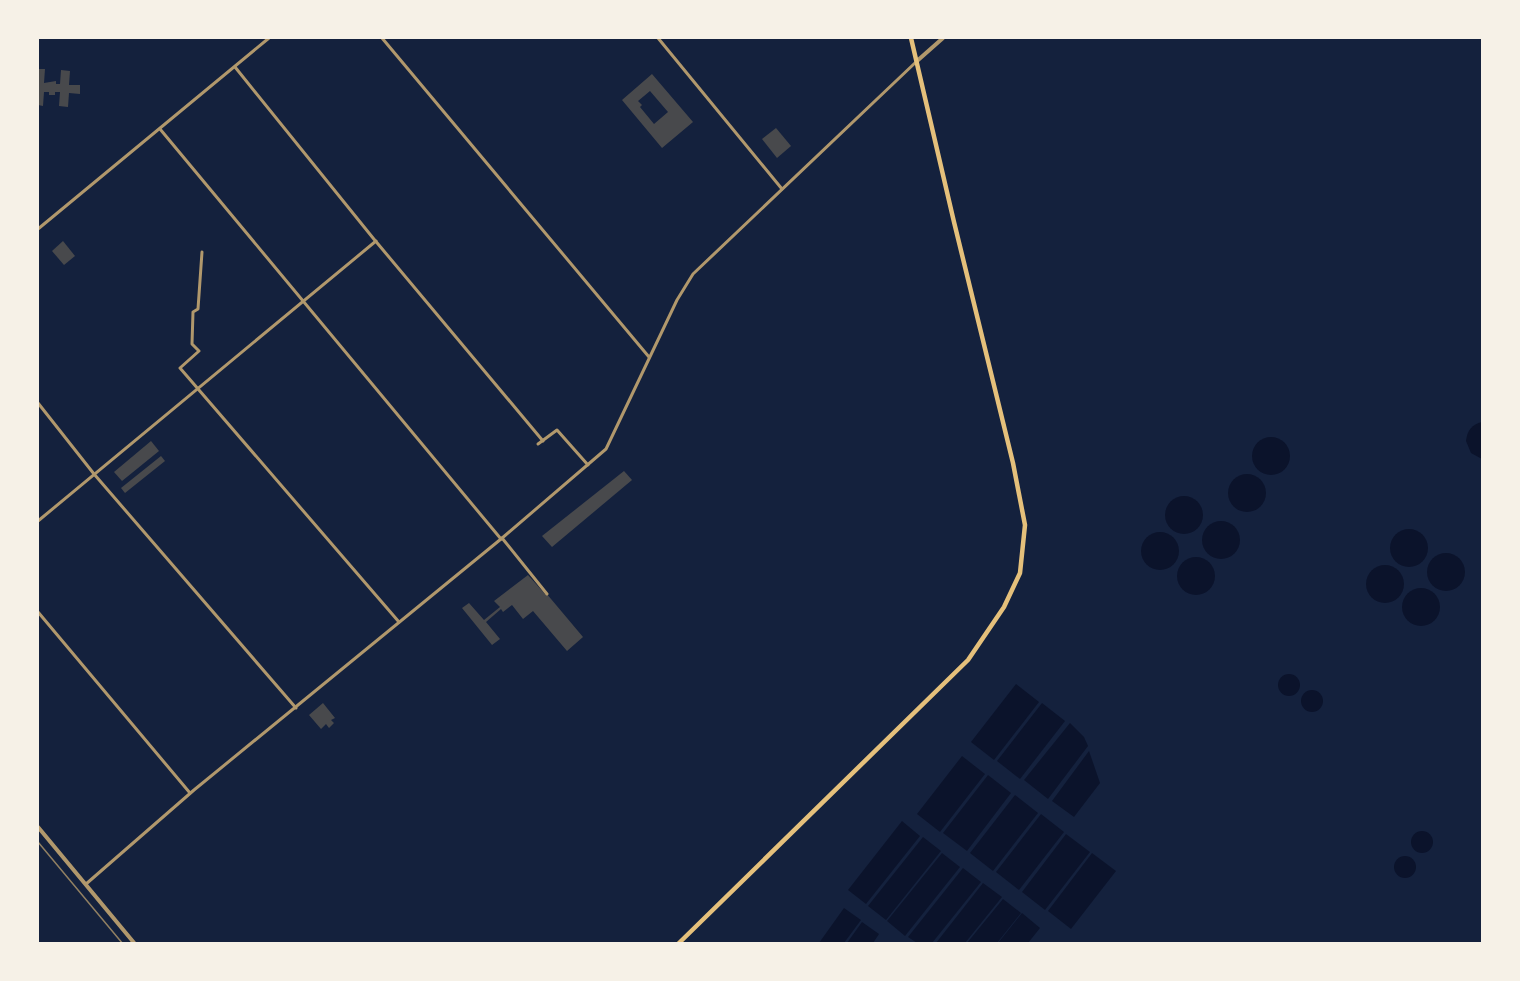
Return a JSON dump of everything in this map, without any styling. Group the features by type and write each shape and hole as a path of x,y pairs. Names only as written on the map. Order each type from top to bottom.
{"main road":[{"path":"678,944 968,660 1004,607 1020,573 1025,525 1013,464 911,38"}],"street":[{"path":"38,229 270,38"},
{"path":"382,38 649,357"},
{"path":"658,38 783,189"},
{"path":"86,884 190,793 501,539 610,444 649,357 677,300 693,274 943,38"},
{"path":"235,67 543,441"},
{"path":"160,129 547,594"},
{"path":"38,521 376,241"},
{"path":"202,252 198,309 193,312 192,344 199,351 180,368 399,622"},
{"path":"38,403 94,474 296,708"},
{"path":"538,444 556,430 588,465"},
{"path":"38,612 190,793"},
{"path":"38,827 135,944"}],"water":[{"path":"1482,422 1482,459 1471,453 1466,441 1471,428"},
{"path":"1271,437 1284,443 1290,456 1284,469 1271,475 1258,469 1252,456 1258,443"},
{"path":"1247,474 1260,480 1266,493 1260,506 1247,512 1234,506 1228,493 1234,480"},
{"path":"1184,496 1197,502 1203,515 1197,528 1184,534 1171,528 1165,515 1171,502"},
{"path":"1221,521 1234,527 1240,540 1234,553 1221,559 1208,553 1202,540 1208,527"},
{"path":"1409,529 1422,535 1428,548 1422,561 1409,567 1396,561 1390,548 1396,535"},
{"path":"1160,532 1173,538 1179,551 1173,564 1160,570 1147,564 1141,551 1147,538"},
{"path":"1446,553 1459,559 1465,572 1459,585 1446,591 1433,585 1427,572 1433,559"},
{"path":"1196,557 1209,563 1215,576 1209,589 1196,595 1183,589 1177,576 1183,563"},
{"path":"1385,565 1398,571 1404,584 1398,597 1385,603 1372,597 1366,584 1372,571"},
{"path":"1421,588 1434,594 1440,607 1434,620 1421,626 1408,620 1402,607 1408,594"},
{"path":"1289,674 1297,677 1300,685 1297,693 1289,696 1281,693 1278,685 1281,677"},
{"path":"1016,684 1039,702 994,760 971,742"},
{"path":"1312,690 1320,693 1323,701 1320,709 1312,712 1304,709 1301,701 1304,693"},
{"path":"1042,703 1065,721 1020,779 997,761"},
{"path":"1070,723 1084,737 1088,746 1048,799 1024,780"},
{"path":"1089,751 1100,783 1074,817 1052,801"},
{"path":"962,756 985,774 940,832 917,814"},
{"path":"988,775 1011,793 967,851 943,833"},
{"path":"1015,795 1038,813 993,871 970,853"},
{"path":"1041,814 1064,832 1019,890 996,872"},
{"path":"902,821 920,836 866,904 848,890"},
{"path":"1422,831 1430,834 1433,842 1430,850 1422,853 1414,850 1411,842 1414,834"},
{"path":"1066,834 1090,852 1045,910 1022,892"},
{"path":"923,837 941,851 886,920 868,906"},
{"path":"942,853 960,867 905,936 887,921"},
{"path":"1092,853 1116,871 1071,929 1048,911"},
{"path":"1405,856 1413,859 1416,867 1413,875 1405,878 1397,875 1394,867 1397,859"},
{"path":"963,868 981,882 932,943 917,943 908,937"},
{"path":"983,883 1002,897 965,943 936,943"},
{"path":"1003,899 1021,913 997,943 967,943"},
{"path":"844,908 861,920 844,943 819,943"},
{"path":"1022,913 1040,928 1028,943 998,943"},
{"path":"862,922 879,934 873,943 847,943"}],"building":[{"path":"38,69 45,69 44,83 56,81 56,84 60,84 61,70 70,71 69,85 80,85 80,94 69,93 68,107 59,106 60,92 49,95 49,92 44,92 43,106 38,105"},
{"path":"652,74 693,122 662,148 622,100","holes":["650,91 668,112 654,124 638,101"]},
{"path":"776,128 791,146 777,158 762,139"},
{"path":"63,241 75,256 64,265 52,251"},
{"path":"151,441 159,451 122,481 114,472"},
{"path":"161,456 165,461 125,493 121,488"},
{"path":"624,471 632,480 552,547 542,536"},
{"path":"528,575 583,637 567,651 533,611 523,619 512,605 503,612 501,609 486,622 500,639 492,645 462,608 469,603 484,620 500,607 494,601"},
{"path":"323,703 335,718 331,720 334,723 329,728 326,724 321,729 309,715"}],"tram line":[{"path":"38,842 123,944"}]}
